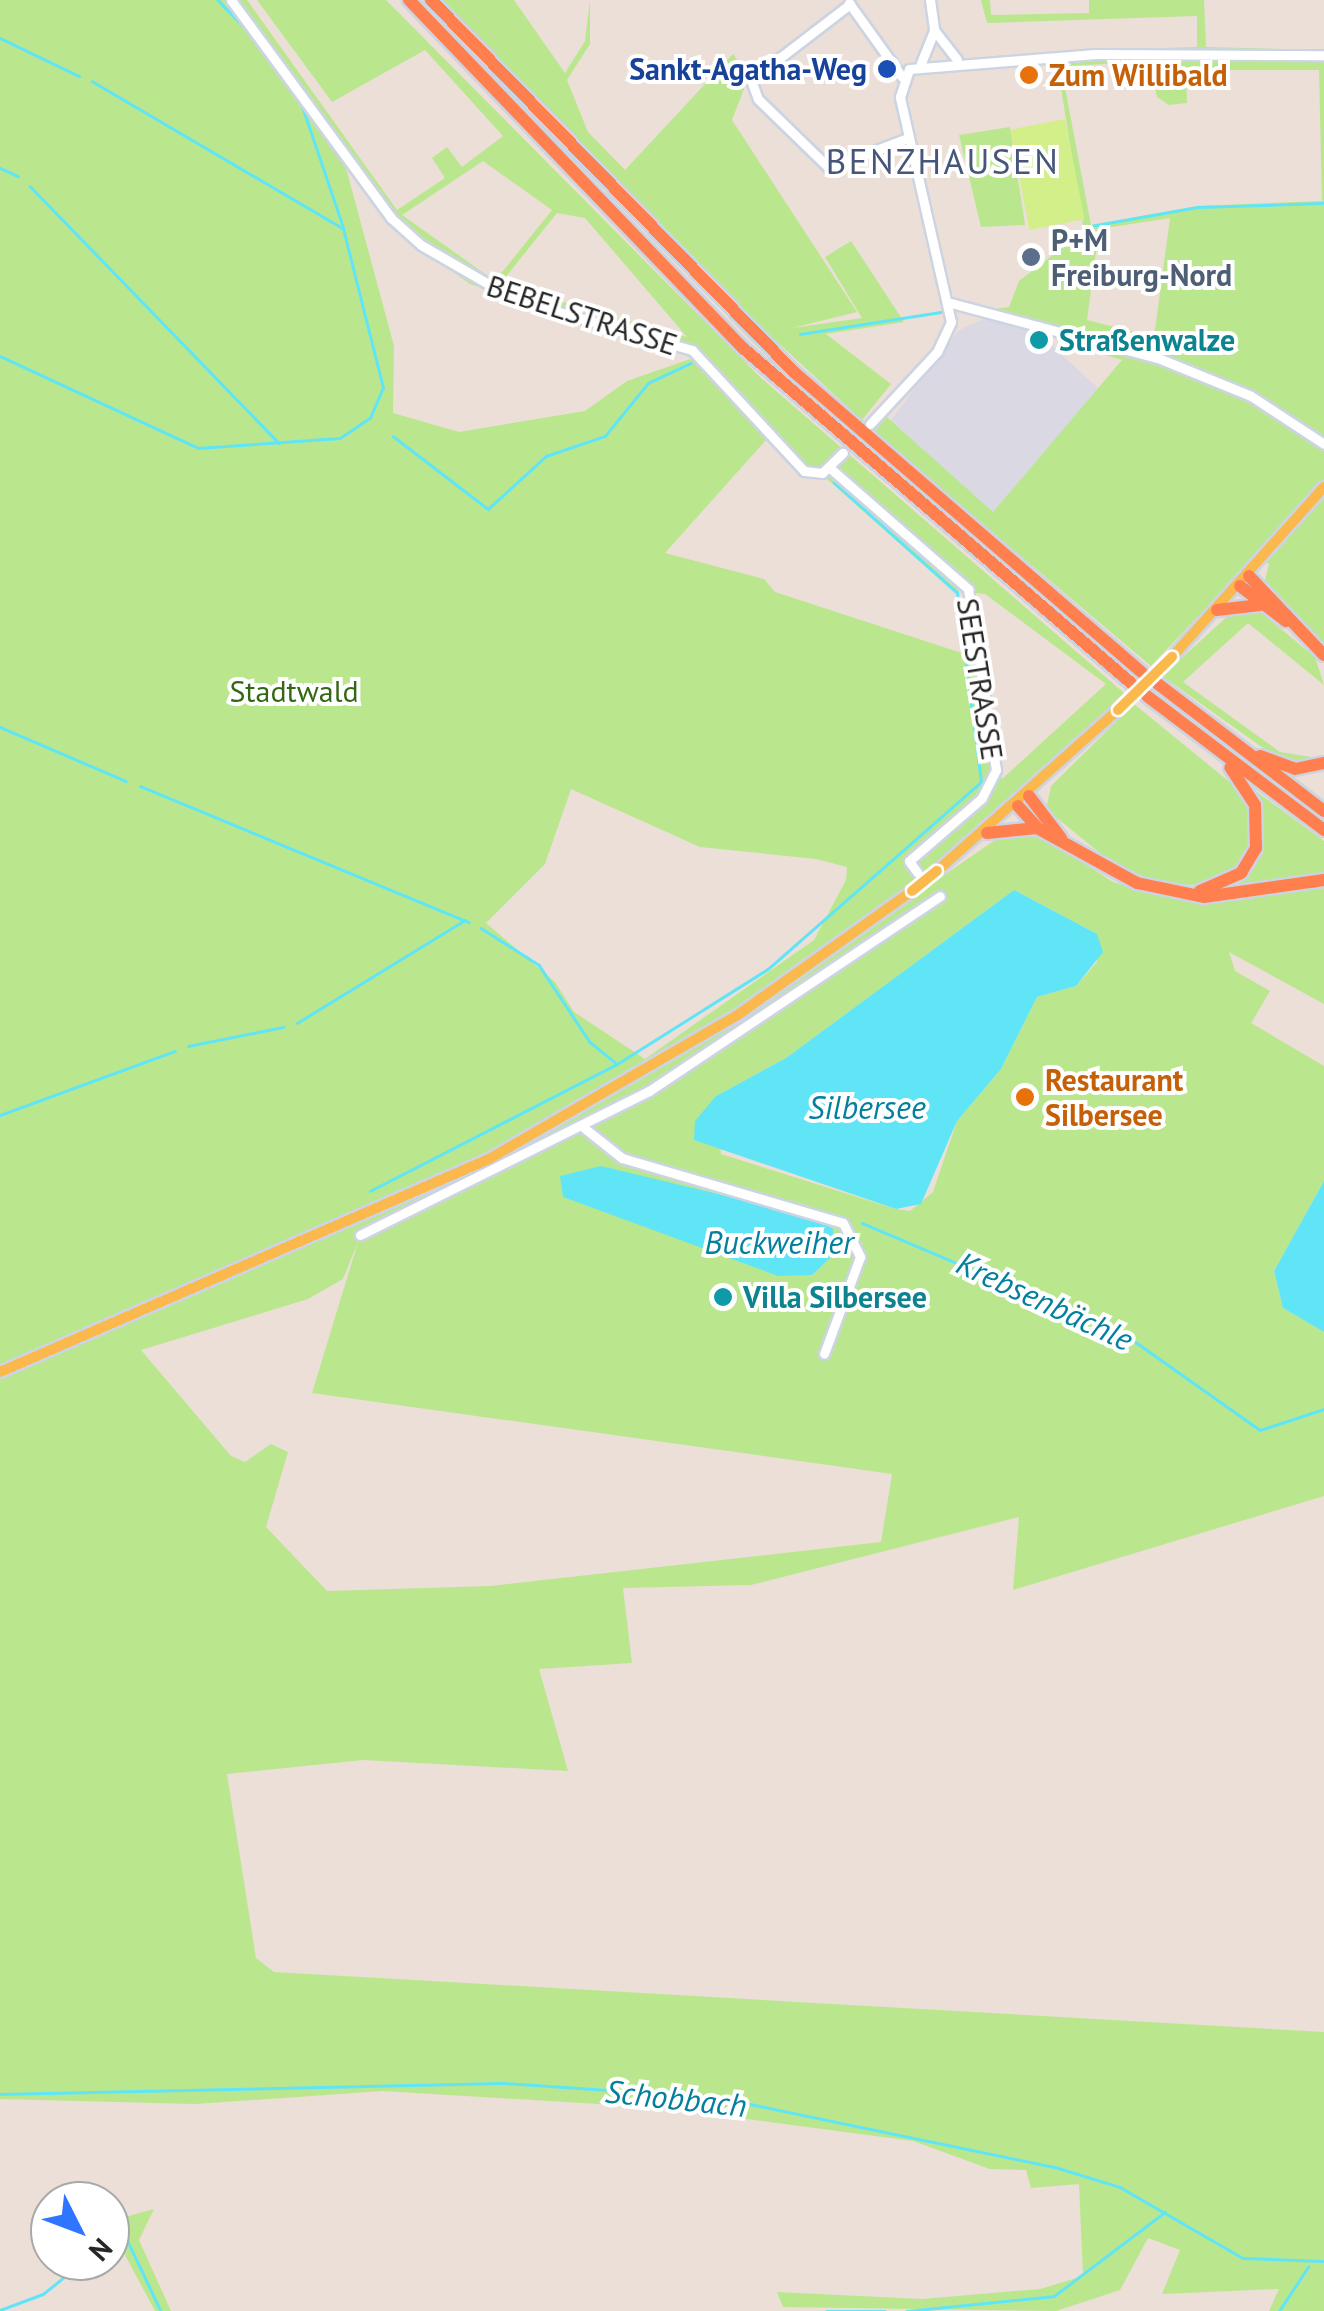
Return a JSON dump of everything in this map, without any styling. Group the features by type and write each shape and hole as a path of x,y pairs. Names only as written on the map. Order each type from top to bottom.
{"highway":[{"path":"409,0 758,361 1131,684"},
{"path":"431,0 794,373 1142,672"},
{"path":"1244,581 1260,605 1293,625"},
{"path":"1244,581 1324,654"},
{"path":"1218,610 1260,605"},
{"path":"1158,684 1324,811"},
{"path":"1147,696 1324,830"},
{"path":"1234,743 1290,768 1324,763"},
{"path":"1188,894 1230,881 1256,848 1255,805 1216,751"},
{"path":"1024,801 1038,828"},
{"path":"1024,801 1062,840"},
{"path":"987,834 1038,828 1120,876 1188,894 1324,880"}],"main road":[{"path":"0,1372 488,1159 739,1014 987,834 1024,801 1218,610 1324,487"}],"street":[{"name":"BEBELSTRASSE","path":"231,0 390,218 420,245 514,300 681,344 796,466 813,474 830,468"},
{"path":"902,77 920,63 934,30 930,0"},
{"path":"870,424 937,352 952,316 908,138 902,77 849,2 751,80 758,100 829,168 908,138"},
{"path":"934,30 957,58"},
{"path":"920,63 957,58 1324,55"},
{"path":"951,303 1158,358 1250,396 1324,444"},
{"path":"952,316 968,308"},
{"path":"830,468 843,454"},
{"name":"SEESTRASSE","path":"830,468 968,589 996,770 982,798 909,861 918,872"},
{"path":"360,1235 583,1127 940,896"},
{"path":"583,1127 622,1158 843,1223 860,1257 824,1354"}],"shaded area":[{"path":"988,317 1035,330 1100,390 992,513 891,420 959,330"}],"green space":[{"name":"Stadtwald","path":"0,0 247,0 397,210 445,178 432,158 447,147 462,167 503,136 425,50 332,102 257,0 386,0 761,378 1124,693 1016,798 908,886 915,895 1001,836 1037,833 1113,882 1165,897 1226,900 1324,884 1324,1004 1229,952 1235,971 1270,991 1251,1023 1324,1066 1324,1181 1274,1271 1283,1308 1324,1332 1324,1496 1013,1590 1019,1517 751,1585 623,1588 632,1663 539,1669 568,1771 363,1760 227,1774 256,1958 274,1972 1324,2032 1324,2311 1269,2311 1279,2289 1162,2294 1180,2250 1148,2238 1120,2290 1056,2311 783,2307 777,2292 922,2299 1040,2289 1083,2276 1079,2184 1031,2188 1026,2170 990,2169 913,2141 665,2108 383,2091 195,2104 0,2099","holes":["483,161 552,210 495,281 402,215","346,168 397,232 470,284 693,358 627,381 585,411 459,432 393,413 394,346","557,213 585,218 687,337 500,284","766,440 799,474 827,479 952,590 985,594 1106,684 1002,779 971,656 775,592 764,579 665,553","571,789 700,847 816,859 847,867 846,880 814,940 645,1059 574,1012 555,982 486,923 545,864","1014,890 1097,934 1097,962 1076,986 1037,997 1001,1069 957,1121 933,1192 910,1211 721,1154 716,1096 786,1058","358,1242 312,1393 892,1474 881,1542 491,1586 327,1591 266,1527 288,1452 271,1444 245,1462 231,1456 141,1350 308,1299 343,1279"]},
{"path":"443,0 514,0 565,73 585,41 590,0 590,44 567,80 588,132 625,170 733,54 749,76 732,120 857,312 792,328 862,318 825,257 851,241 904,322 826,334 891,384 862,420 713,283"},
{"path":"981,0 990,0 991,15 1089,13 1089,0 1204,0 1206,47 1324,50 1324,644 1264,584 1269,564 1256,555 1151,666 874,432 887,417 993,512 1122,360 1076,346 1074,330 993,309 1009,307 1019,281 1084,231 1055,51 1197,47 1197,16 987,23","holes":["1150,62 1157,97 1169,105 1187,103 1186,70 1319,70 1322,201 1198,206 1091,225 1061,66","1170,218 1154,337 1087,320 1099,229"]},
{"path":"1065,119 1084,219 1029,230 1010,130"},
{"path":"1010,127 1025,225 981,227 959,135"},
{"path":"1258,610 1315,657 1324,685 1248,623 1183,682 1280,752 1324,759 1283,762 1162,676 1231,613"},
{"path":"1134,704 1248,797 1255,837 1244,864 1210,886 1160,883 1112,863 1046,809 1051,786"},
{"path":"1257,792 1324,841 1324,877 1223,889 1246,873 1261,843"},
{"path":"154,2209 139,2240 171,2311 155,2311 130,2264 130,2216"}],"water":[{"name":"Silbersee","path":"1014,890 1097,934 1103,952 1076,986 1037,997 1001,1069 957,1121 921,1204 896,1209 694,1140 695,1121 716,1096 786,1058"},
{"name":"Buckweiher","path":"601,1166 810,1216 833,1229 833,1255 812,1275 778,1276 563,1197 560,1176"},
{"path":"1324,1181 1324,1332 1283,1308 1274,1271"}],"waterway":[{"path":"218,0 252,35"},
{"path":"0,38 79,76"},
{"path":"0,356 198,448 340,438 370,418 383,388 343,229 92,82"},
{"path":"301,102 343,226"},
{"path":"0,168 18,176"},
{"path":"30,186 279,443"},
{"path":"1091,226 1198,207 1323,203"},
{"path":"800,334 940,312"},
{"path":"393,436 488,509 546,456 605,436 648,383 691,363"},
{"path":"370,1191 617,1064 768,969 981,782 957,593 834,483"},
{"path":"0,727 126,781"},
{"path":"140,786 469,922"},
{"name":"Krebsenbächle","path":"297,1023 465,920"},
{"path":"481,928 539,965 590,1042 615,1062"},
{"name":"Krebsenbächle","path":"188,1046 283,1027"},
{"name":"Krebsenbächle","path":"0,1115 175,1051"},
{"name":"Krebsenbächle","path":"862,1223 1123,1333 1260,1430 1324,1409"},
{"name":"Schobbach","path":"0,2094 503,2083 716,2097 1055,2167 1120,2187 1243,2258 1324,2261"},
{"path":"907,2311 1054,2296 1165,2212"},
{"path":"130,2246 161,2311"},
{"path":"1279,2311 1308,2267"},
{"path":"0,2310 43,2294 59,2281"},
{"path":"827,2311 885,2311"}],"place":[{"name":"Sankt-Agatha-Weg","path":"887,69"},
{"name":"Zum Willibald","path":"1029,75"},
{"name":"P+M Freiburg-Nord","path":"1031,257"},
{"name":"Straßenwalze","path":"1039,340"},
{"name":"Restaurant Silbersee","path":"1025,1097"},
{"name":"Villa Silbersee","path":"723,1297"}],"district":[{"name":"BENZHAUSEN","path":"943,161"}]}
